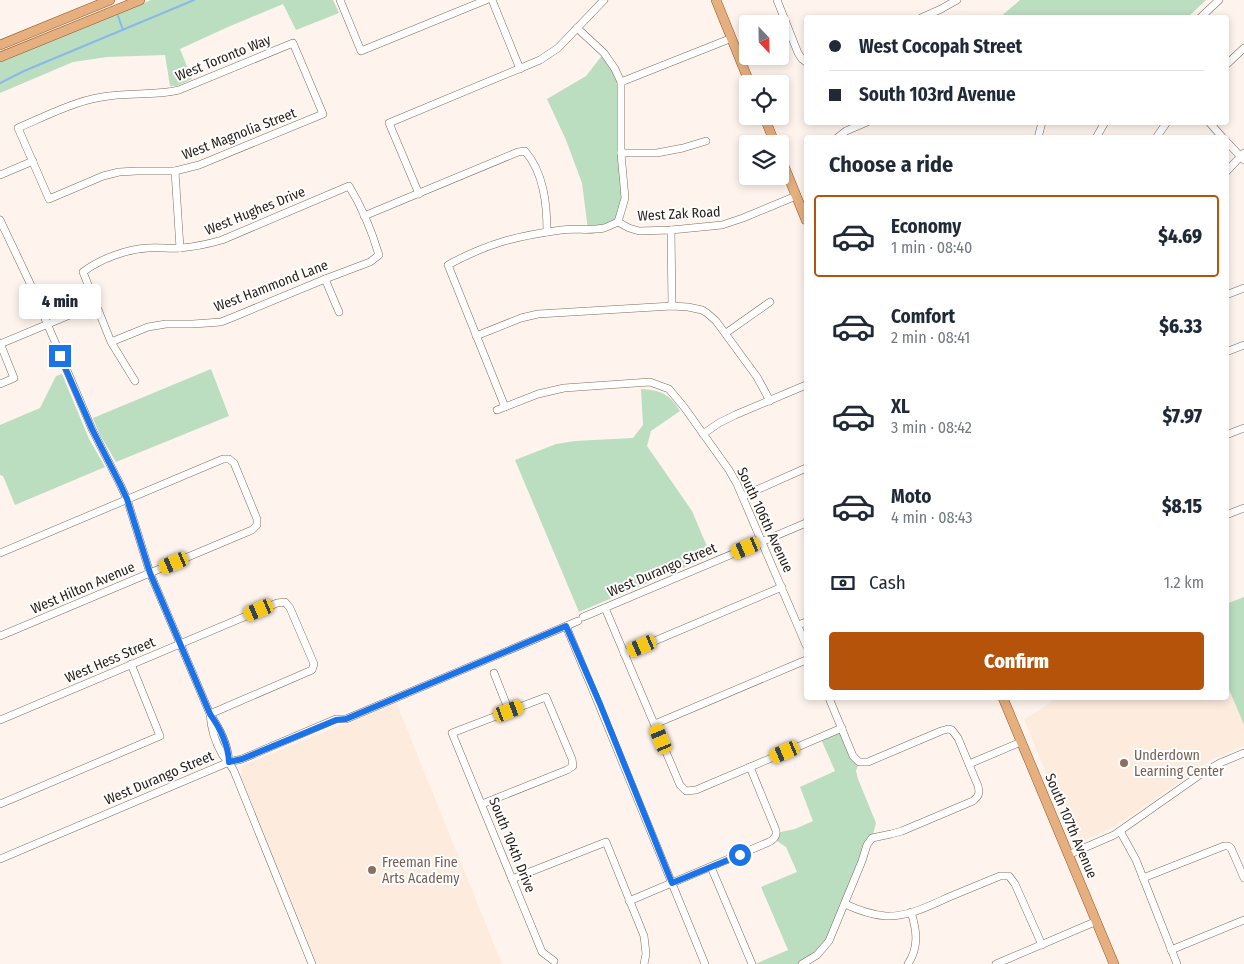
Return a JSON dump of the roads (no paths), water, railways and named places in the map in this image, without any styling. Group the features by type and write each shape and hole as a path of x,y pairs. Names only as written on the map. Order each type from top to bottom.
{"main road":[{"path":"0,46 110,0"},
{"path":"0,57 140,0"},
{"path":"716,0 746,75"},
{"path":"789,178 804,215"},
{"name":"South 107th Avenue","path":"1004,700 1114,964"}],"street":[{"path":"340,0 361,51 486,0"},
{"path":"492,0 520,69"},
{"path":"419,194 389,123 540,60 558,48 604,0"},
{"path":"777,0 800,56 804,61"},
{"path":"928,15 957,0"},
{"path":"1203,15 1219,0"},
{"path":"577,28 604,53 621,82 621,153 626,198 618,222"},
{"path":"621,82 732,38"},
{"name":"West Toronto Way","path":"33,161 18,128 92,98 179,90 293,43 322,114"},
{"path":"1229,62 1244,48"},
{"name":"West Magnolia Street","path":"33,161 50,199 103,176 119,172 176,171 199,165 322,114"},
{"path":"841,135 860,125"},
{"path":"1212,125 1220,135"},
{"path":"621,153 657,153 706,141"},
{"path":"1229,144 1243,157 1229,169"},
{"path":"364,216 518,152 525,151 532,159 541,183 545,198 547,232"},
{"path":"0,175 33,161"},
{"path":"176,171 180,248"},
{"name":"West Hughes Drive","path":"96,304 83,272 90,266 130,250 180,248 222,240 349,186 364,216"},
{"name":"West Zak Road","path":"476,336 448,265 468,254 510,239 569,229 588,230 604,228 618,222 640,231 722,225 796,196"},
{"name":"West Hammond Lane","path":"111,342 148,327 166,324 220,322 370,262 379,255 375,240 364,216"},
{"path":"0,220 29,281 92,429 127,499 150,573 210,714 218,725 228,751 229,762 312,964"},
{"path":"670,230 672,306"},
{"path":"325,279 339,312"},
{"path":"1229,294 1244,288"},
{"path":"726,333 770,302"},
{"path":"0,384 14,378 0,343 96,304 111,342 135,381"},
{"path":"497,410 505,407 476,336 521,318 538,314 672,306 702,310 716,321 757,377 770,400"},
{"path":"1229,351 1244,345"},
{"name":"South 106th Avenue","path":"505,407 538,394 564,388 650,382 669,389 729,470 743,496 804,640"},
{"path":"703,434 726,419 804,387"},
{"path":"1229,434 1244,428"},
{"name":"West Hilton Avenue","path":"0,636 252,530 257,525 257,519 234,463 229,459 224,459 127,499"},
{"path":"743,496 804,469"},
{"path":"0,553 127,499"},
{"path":"1229,514 1244,508"},
{"name":"West Durango Street","path":"0,859 229,762 242,759 336,720 346,719 804,524"},
{"path":"624,654 782,587"},
{"name":"West Hess Street","path":"0,720 276,603 285,602 290,608 314,664 312,670 210,714"},
{"path":"605,608 680,785 686,791 696,790 842,728"},
{"path":"798,625 804,623"},
{"path":"566,626 600,704 705,964"},
{"path":"654,724 804,661"},
{"path":"0,804 160,736 131,664"},
{"path":"482,804 573,766 572,759 546,697 509,711 494,673"},
{"path":"802,964 817,955 832,936 867,845 872,838 902,831 970,802 979,793 978,786 958,738 952,730 941,731 868,762 859,762 854,756 829,700"},
{"name":"South 104th Drive","path":"509,711 452,734 542,952 554,961"},
{"path":"969,764 1021,742"},
{"path":"1068,855 1100,842 1120,831 1204,772 1244,753"},
{"path":"630,902 769,842 776,836 776,828 750,767"},
{"path":"1120,831 1132,852 1177,964"},
{"path":"512,879 606,842 644,936 646,954 644,964"},
{"path":"1143,878 1219,847 1228,846 1233,852 1244,878"},
{"path":"711,867 752,964"},
{"path":"845,904 864,912 892,916 912,912 1006,875 1015,884 1042,945"},
{"path":"908,964 915,950 917,939 912,912"},
{"path":"1171,950 1244,920"},
{"path":"996,964 1097,922"}],"waterway":[{"path":"0,83 24,71 194,0"},
{"path":"118,16 123,30"}],"place":[{"name":"Underdown Learning Center","path":"1124,763"},
{"name":"Freeman Fine Arts Academy","path":"372,870"}]}
